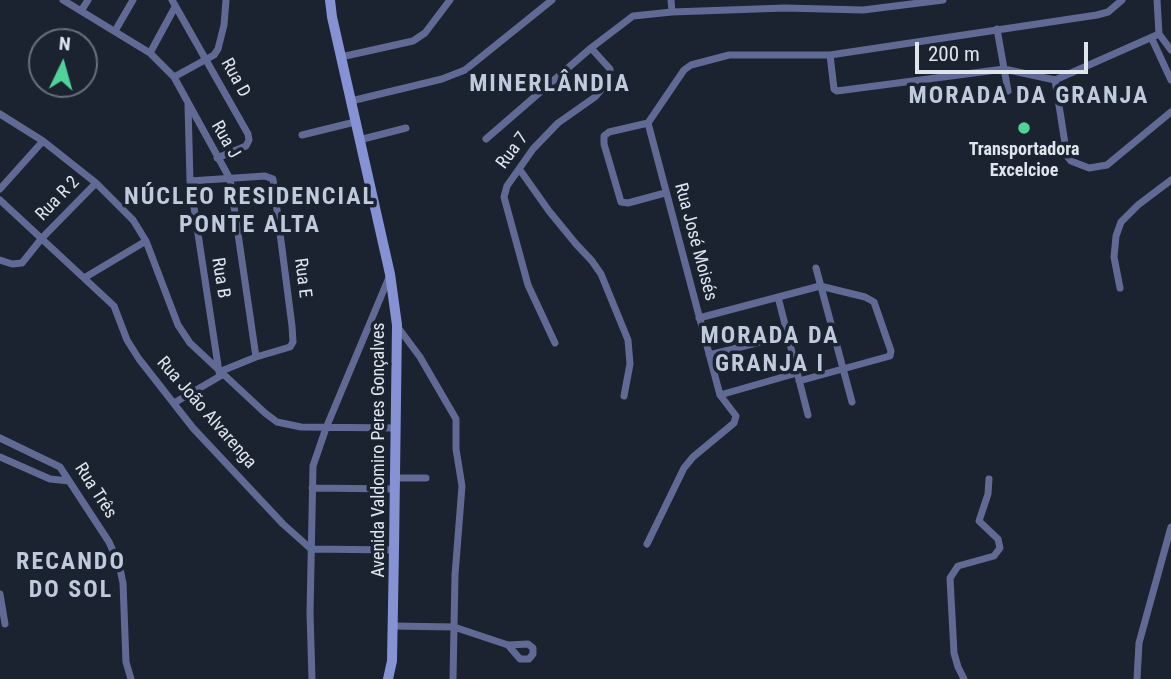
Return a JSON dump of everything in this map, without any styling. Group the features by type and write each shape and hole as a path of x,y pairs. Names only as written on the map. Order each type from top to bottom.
{"street":[{"name":"Rua J","path":"63,0 150,53 174,77 230,179 256,357"},
{"path":"82,10 88,0"},
{"path":"115,31 133,0"},
{"path":"174,77 214,55 221,42 226,0"},
{"name":"Avenida Valdomiro Peres Gonçalves","path":"330,0 390,274 387,294 397,325 393,626 392,661 388,679"},
{"path":"341,57 413,41 425,33 450,0"},
{"path":"351,101 442,79 466,70 552,0"},
{"path":"671,0 672,12"},
{"path":"486,139 629,18 672,12 785,8 863,10 943,0"},
{"path":"665,193 628,203 621,202 604,136 609,132 648,123 681,74 691,65 747,53 810,57 830,55 1097,15 1108,12 1122,0"},
{"path":"1157,0 1156,36 1171,80"},
{"path":"150,53 174,3"},
{"name":"Rua D","path":"174,3 249,138 243,148 217,158"},
{"path":"997,29 1008,91"},
{"path":"830,55 834,89 837,91 1004,69 1055,80 1156,36"},
{"path":"1156,36 1171,50"},
{"name":"Rua 7","path":"555,343 528,285 504,203 507,186 533,149 558,123 595,97 611,76 610,69 591,48"},
{"path":"1055,80 1067,156 1071,161 1089,168 1107,165 1171,112"},
{"name":"Rua B","path":"188,105 190,181 221,373"},
{"path":"0,114 43,141 96,183 139,226 178,325 190,343 277,422 301,427 396,428"},
{"path":"302,135 355,122"},
{"name":"Rua José Moisés","path":"647,544 684,468 693,457 734,423 736,413 720,395 648,123"},
{"path":"359,141 406,128"},
{"path":"0,189 43,141"},
{"path":"520,170 549,211 601,274 628,340 630,364 624,396"},
{"name":"Rua E","path":"174,403 221,373 256,357 286,348 293,342 272,178 265,176 190,181"},
{"path":"1120,288 1114,257 1116,236 1121,222 1171,180"},
{"name":"Rua R 2","path":"0,260 12,264 22,263 42,238 96,183"},
{"name":"Rua João Alvarenga","path":"0,200 114,306 127,340 174,403 209,446 283,524 311,549"},
{"path":"84,278 146,241"},
{"path":"816,268 852,402"},
{"path":"699,318 820,286 874,302 891,351 890,356 844,371 798,377 720,395"},
{"path":"312,679 311,549 315,455 387,294"},
{"path":"778,297 808,415"},
{"path":"397,325 420,357 456,419 456,449 461,486 455,575 453,679"},
{"path":"709,355 788,335"},
{"name":"Rua Três","path":"0,438 58,465 103,533 119,564 125,604 126,662 131,679"},
{"path":"0,457 50,478 69,481"},
{"path":"312,488 394,484 426,478"},
{"path":"964,679 954,653 950,578 958,566 994,556 1000,548 998,539 979,521 988,494 989,479"},
{"path":"1137,679 1139,643 1171,527"},
{"path":"311,549 394,550"},
{"path":"0,594 5,624"},
{"path":"393,626 454,627 508,645"}],"place":[{"name":"Transportadora Excelcioe","path":"1024,128"}],"district":[{"name":"MINERLÂNDIA","path":"550,85"},
{"name":"MORADA DA GRANJA","path":"1029,97"},
{"name":"NÚCLEO RESIDENCIAL PONTE ALTA","path":"250,212"},
{"name":"MORADA DA GRANJA I","path":"770,351"},
{"name":"RECANDO DO SOL","path":"71,577"}]}
